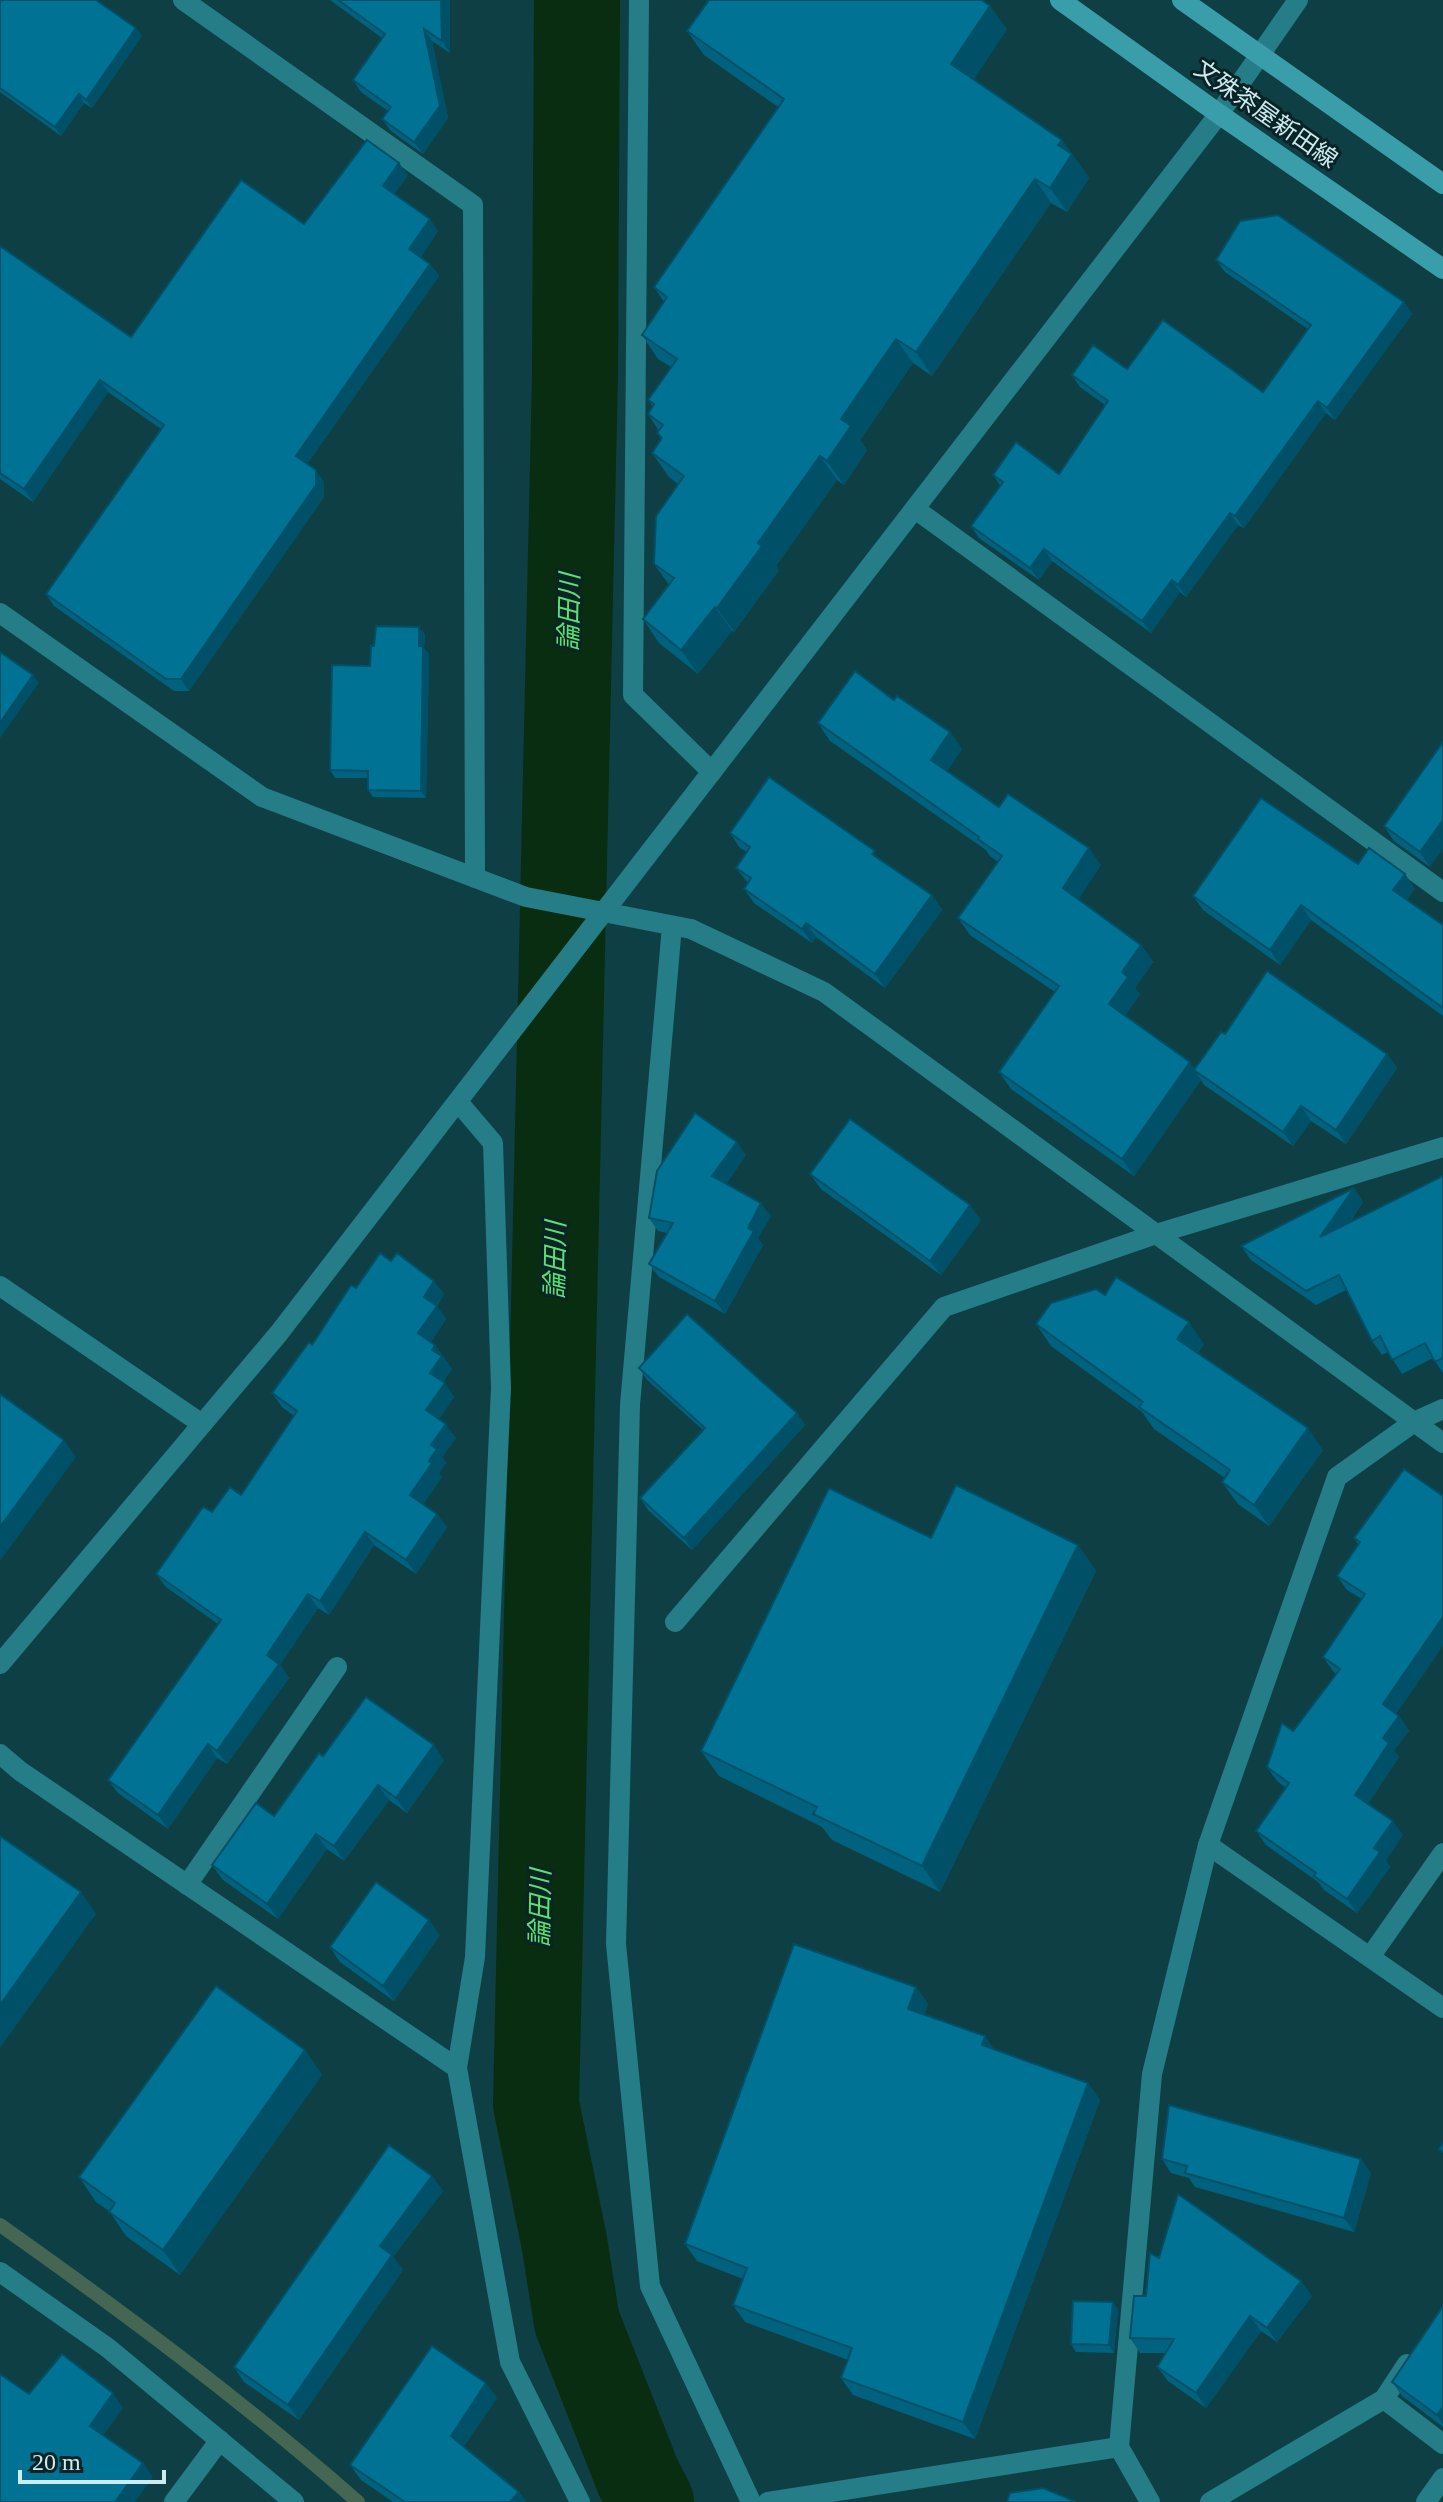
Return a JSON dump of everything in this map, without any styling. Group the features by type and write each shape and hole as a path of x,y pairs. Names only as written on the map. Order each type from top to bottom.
{"main road":[{"name":"文殊茶屋新田線","path":"1060,0 1443,269"},
{"name":"文殊茶屋新田線","path":"1182,0 1443,184"}],"street":[{"path":"183,0 473,205 475,878"},
{"path":"639,0 633,695 712,772"},
{"path":"0,1664 279,1333 459,1103 1219,114 1298,0"},
{"path":"915,509 1443,892"},
{"path":"0,613 262,797 526,897 691,929 824,992 1443,1443"},
{"path":"672,926 630,1405 616,1944 650,2286 751,2502"},
{"path":"459,1103 493,1143 501,1388 475,1957 457,2068 510,2362 580,2502"},
{"path":"675,1622 944,1307 1156,1234 1443,1147"},
{"path":"0,1286 202,1424"},
{"path":"1150,2502 1119,2447 1152,2074 1208,1845 1337,1477 1414,1422 1443,1409"},
{"path":"187,1885 337,1667"},
{"path":"0,1754 20,1771 457,2068"},
{"path":"1208,1845 1443,2008"},
{"path":"1370,1957 1443,1853"},
{"path":"0,2272 108,2348 294,2502"},
{"path":"1210,2502 1384,2399 1418,2349"},
{"path":"1384,2399 1443,2444"},
{"path":"174,2502 220,2440"},
{"path":"768,2502 1119,2447"},
{"path":"1426,2502 1443,2478"}],"building":[{"path":"0,0 96,0 136,28 86,100 79,94 55,127 0,88"},
{"path":"338,0 441,0 442,41 424,29 440,106 414,142 382,119 391,107 353,80 385,34"},
{"path":"709,0 982,0 990,6 951,64 1062,140 1058,145 1072,154 1050,188 1035,179 916,352 896,339 841,419 851,426 827,461 820,456 758,543 762,546 717,608 681,650 643,619 674,578 654,564 656,516 684,476 652,453 662,438 657,433 663,425 648,414 654,404 648,400 677,359 642,335 667,297 654,287 784,99 687,31"},
{"path":"367,140 399,163 383,186 430,219 409,249 430,264 296,456 316,470 316,485 181,679 166,679 46,594 164,425 100,380 24,489 0,473 0,246 131,337 241,180 304,224"},
{"path":"1278,215 1404,302 1327,408 1318,401 1235,516 1230,513 1178,585 1172,580 1142,621 1044,549 1030,568 971,526 1003,482 993,475 1016,442 1059,474 1108,401 1072,375 1093,345 1127,369 1163,320 1263,392 1311,325 1216,260 1240,221"},
{"path":"376,626 419,627 419,646 423,646 421,791 368,790 368,771 330,770 332,665 370,666"},
{"path":"0,652 33,675 0,723"},
{"path":"855,671 894,700 897,696 950,732 931,760 999,807 1008,794 1089,848 1063,888 1141,945 1122,972 1128,977 1109,1004 1190,1062 1122,1159 999,1072 1059,986 958,918 1002,856 818,723"},
{"path":"1443,742 1443,820 1420,852 1384,826"},
{"path":"769,777 932,895 875,974 806,923 802,929 744,889 751,878 736,868 750,847 730,833"},
{"path":"1261,798 1358,864 1369,848 1405,874 1393,890 1443,925 1443,1008 1301,905 1270,950 1193,896"},
{"path":"1267,971 1387,1054 1336,1130 1301,1106 1283,1132 1194,1070 1221,1032 1225,1034"},
{"path":"695,1113 737,1142 712,1176 761,1203 748,1228 754,1231 715,1301 649,1264 673,1223 649,1218 657,1171"},
{"path":"850,1119 970,1205 930,1261 810,1174"},
{"path":"1443,1176 1443,1358 1435,1362 1425,1343 1392,1360 1380,1336 1372,1341 1339,1275 1306,1291 1241,1246 1354,1188 1320,1237"},
{"path":"380,1253 391,1261 397,1253 434,1281 424,1297 437,1306 418,1333 435,1345 432,1350 442,1356 430,1373 445,1383 426,1410 446,1424 431,1445 437,1449 429,1461 432,1463 410,1495 437,1514 406,1560 365,1532 320,1601 308,1594 267,1655 279,1664 217,1751 208,1744 158,1815 108,1780 221,1620 156,1574 203,1507 212,1512 230,1487 241,1495 297,1411 272,1393 309,1342 312,1345 351,1285 356,1288"},
{"path":"1116,1277 1189,1322 1177,1339 1308,1428 1254,1505 1222,1482 1230,1470 1139,1407 1143,1402 1036,1324 1051,1303 1096,1289 1105,1295"},
{"path":"687,1314 797,1413 684,1538 640,1498 705,1428 639,1368"},
{"path":"0,1394 64,1440 0,1527"},
{"path":"1404,1469 1443,1496 1443,1617 1383,1704 1399,1716 1383,1738 1389,1743 1355,1795 1393,1821 1374,1848 1380,1852 1347,1899 1256,1831 1289,1783 1267,1767 1282,1723 1293,1731 1340,1669 1323,1657 1365,1594 1337,1576 1360,1542 1354,1538"},
{"path":"956,1485 1078,1545 922,1866 813,1814 817,1807 701,1751 829,1488 931,1538"},
{"path":"366,1697 434,1745 396,1798 378,1785 334,1846 316,1834 267,1904 212,1865 256,1803 274,1816 319,1753 323,1756"},
{"path":"0,1836 81,1892 0,2005"},
{"path":"376,1882 429,1920 383,1986 330,1947"},
{"path":"794,1944 916,1987 908,2009 985,2036 982,2045 1088,2083 963,2422 841,2378 852,2348 733,2305 747,2268 685,2244"},
{"path":"216,1986 305,2050 163,2250 109,2212 115,2203 79,2177"},
{"path":"1169,2105 1361,2159 1344,2218 1185,2173 1187,2166 1162,2159"},
{"path":"389,2145 432,2176 380,2246 392,2255 288,2405 234,2367"},
{"path":"1178,2194 1301,2281 1267,2328 1250,2316 1196,2393 1157,2367 1174,2339 1130,2338 1134,2296 1146,2296 1150,2253 1159,2258"},
{"path":"1073,2301 1113,2302 1109,2345 1071,2344"},
{"path":"1443,2306 1443,2407 1437,2415 1392,2382"},
{"path":"432,2346 486,2383 451,2436 519,2492 510,2502 405,2502 350,2465"},
{"path":"62,2354 113,2393 90,2426 143,2463 115,2502 0,2502 0,2374 29,2394"},
{"path":"1043,2488 1076,2502 1007,2502 1010,2493"}],"waterway":[{"name":"論田川","path":"577,0 575,375 536,2104 577,2322 638,2477 651,2502"},
{"path":"0,2225 182,2359 358,2502"}]}
